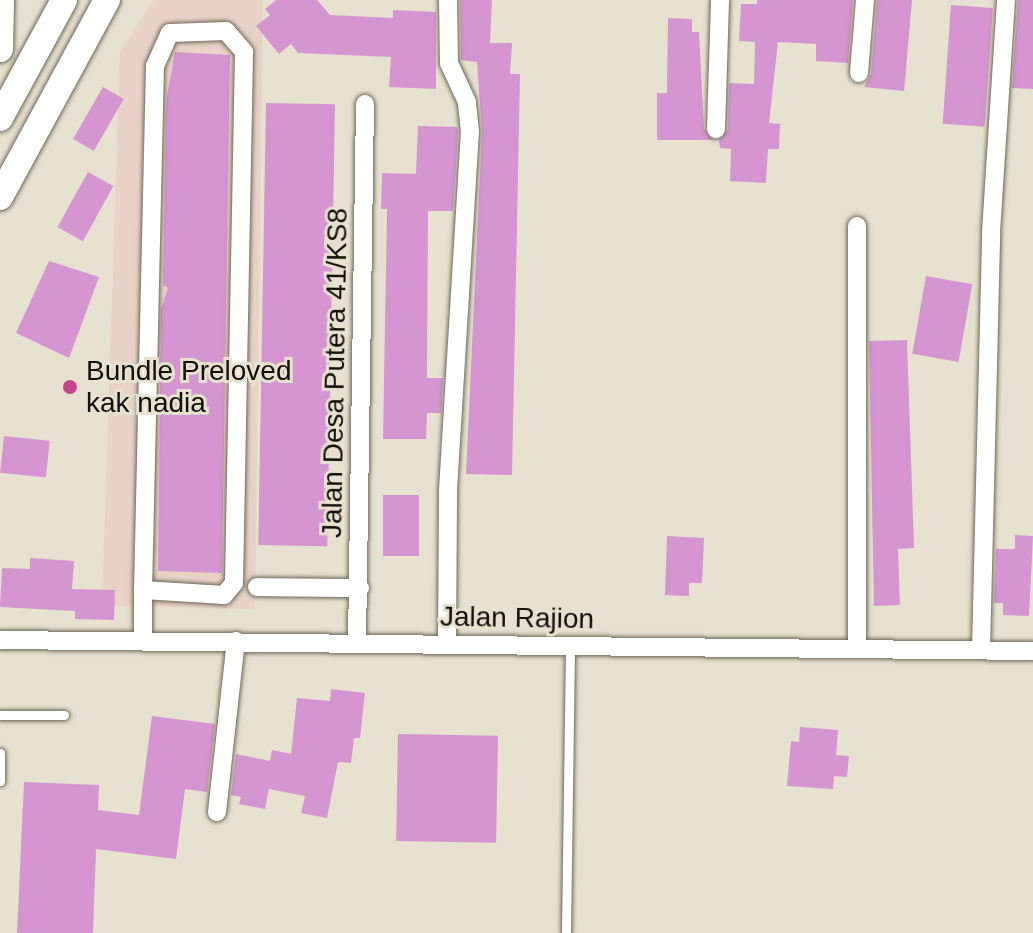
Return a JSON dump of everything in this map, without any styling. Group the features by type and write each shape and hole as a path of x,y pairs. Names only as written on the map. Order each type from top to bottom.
{"main road":[{"path":"0,49 1,0"},
{"path":"0,118 64,0"},
{"path":"0,197 107,0"}],"street":[{"path":"447,644 448,490 470,132 467,102 449,63 448,0"},
{"path":"716,129 720,0"},
{"path":"859,73 865,0"},
{"path":"981,650 991,232 1006,0"},
{"path":"143,590 224,595 234,583 244,52 226,31 170,33 155,66 143,590 143,640"},
{"name":"Jalan Desa Putera 41/KS8","path":"357,643 365,104"},
{"path":"857,226 857,649"},
{"path":"257,587 360,588"},
{"name":"Jalan Rajion","path":"0,640 447,644 569,656 857,649 1033,651"},
{"path":"217,812 236,641"}],"lane":[{"path":"566,933 569,656"},
{"path":"0,715 64,715"},
{"path":"0,753 0,781"}],"shaded area":[{"path":"154,0 263,0 255,609 102,605 120,52"}],"building":[{"path":"276,0 317,0 330,15 393,18 393,10 436,12 436,89 389,87 391,57 298,53 291,44 279,54 256,26 270,15 265,9"},
{"path":"460,0 492,0 490,43 512,43 510,74 520,74 512,475 466,474 482,132 477,62 461,60"},
{"path":"757,0 853,0 848,63 816,61 816,44 778,42 769,123 780,124 779,149 768,149 766,183 730,181 731,149 720,148 719,140 728,130 729,83 754,84 755,42 739,41 741,4 757,4"},
{"path":"877,0 912,0 904,91 864,87 871,74"},
{"path":"1018,0 1033,0 1033,89 1012,88"},
{"path":"951,5 993,8 985,127 943,124"},
{"path":"668,18 692,19 692,32 699,32 704,129 713,140 657,140 657,93 667,93"},
{"path":"175,52 230,55 222,573 158,571 161,309 168,288 163,285 166,101"},
{"path":"103,87 124,99 94,151 73,139"},
{"path":"266,103 335,104 327,546 258,545"},
{"path":"418,126 457,127 458,132 453,211 428,211 427,378 443,378 441,413 427,413 426,439 383,439 387,209 381,209 382,173 416,174"},
{"path":"88,172 113,186 83,241 57,227"},
{"path":"49,261 99,277 69,358 16,333"},
{"path":"926,276 972,284 959,362 912,354"},
{"path":"907,340 914,548 898,549 900,605 874,606 869,341"},
{"path":"4,436 50,441 46,478 0,473"},
{"path":"383,495 419,495 419,556 383,556"},
{"path":"1015,535 1033,536 1029,616 1003,615 1003,603 994,603 996,549 1015,549"},
{"path":"667,536 704,538 702,583 689,583 689,596 665,595"},
{"path":"30,558 74,561 72,589 115,590 114,620 75,619 75,611 0,607 2,568 30,569"},
{"path":"331,689 365,693 360,738 354,738 351,763 338,762 327,818 301,813 305,796 269,789 265,809 239,804 241,797 231,795 236,754 270,761 272,750 291,754 297,698 330,701"},
{"path":"152,716 215,724 207,792 185,789 176,859 96,849 93,933 17,933 24,782 99,785 98,810 139,815"},
{"path":"800,727 838,730 836,755 849,756 847,777 834,776 833,789 787,786 791,741 799,742"},
{"path":"398,734 498,736 496,843 396,841"}],"place":[{"name":"Bundle Preloved kak nadia","path":"70,387"}]}
